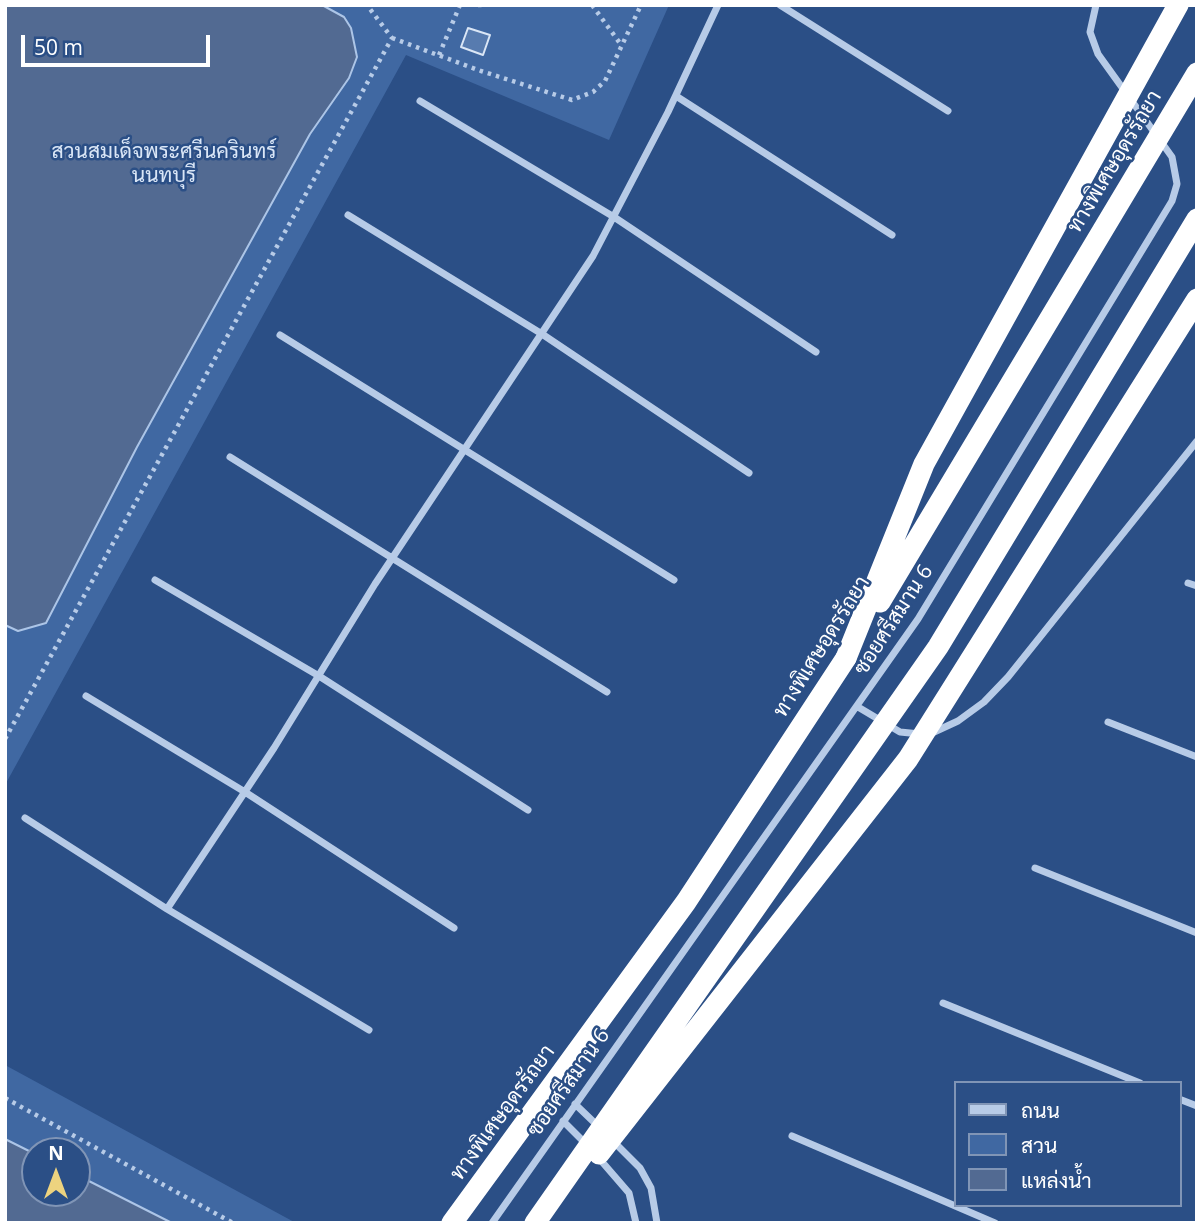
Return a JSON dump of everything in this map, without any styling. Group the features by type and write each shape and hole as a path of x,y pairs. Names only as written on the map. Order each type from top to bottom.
{"highway":[{"path":"846,657 924,464 1178,5"},
{"name":"ทางพิเศษอุดรรัถยา","path":"452,1223 678,913 846,657 1197,73"},
{"path":"536,1223 938,648 1197,219"},
{"path":"542,1223 635,1109 908,759 1197,299"}],"street":[{"path":"167,909 245,792 392,558 593,256 676,96 718,5"},
{"path":"780,5 948,111"},
{"name":"ซอยศรีสมาน 6","path":"492,1223 918,619 1172,201 1177,184 1172,157 1098,54 1090,32 1096,5"},
{"path":"676,96 892,235"},
{"path":"420,101 614,217 816,352"},
{"path":"348,215 541,334 749,473"},
{"path":"280,335 674,580"},
{"path":"858,706 900,733 929,735 958,721 984,702 1008,677 1197,441"},
{"path":"230,457 607,692"},
{"path":"155,580 319,676 528,810"},
{"path":"1188,583 1197,586"},
{"path":"86,696 245,792 454,928"},
{"path":"1108,722 1197,757"},
{"path":"25,818 167,909 369,1030"},
{"path":"1035,868 1197,933"},
{"path":"943,1003 1135,1081"},
{"path":"1181,1099 1197,1106"},
{"path":"575,1104 640,1168 651,1188 657,1223"},
{"path":"563,1121 620,1179 629,1193 636,1223"},
{"path":"792,1136 954,1205"},
{"path":"958,1207 995,1223"}],"path":[{"path":"367,5 392,38 572,100 593,92 605,80 641,5"},
{"path":"439,55 460,5"},
{"path":"478,5 484,5"},
{"path":"592,5 622,46"},
{"path":"5,739 392,38"},
{"path":"5,1098 233,1223"}],"green space":[{"name":"สวนสมเด็จพระศรีนครินทร์ นนทบุรี","path":"5,5 669,5 609,140 406,55 5,785"},
{"path":"5,1065 296,1223 5,1223"}],"water":[{"name":"สวนสมเด็จพระศรีนครินทร์ นนทบุรี","path":"5,5 322,5 344,17 351,28 357,57 349,78 310,134 137,447 46,623 18,631 5,625"},
{"path":"5,1139 21,1147 21,1207 91,1207 91,1182 172,1223 5,1223"}],"building":[{"path":"468,28 490,35 483,55 461,47"}]}
